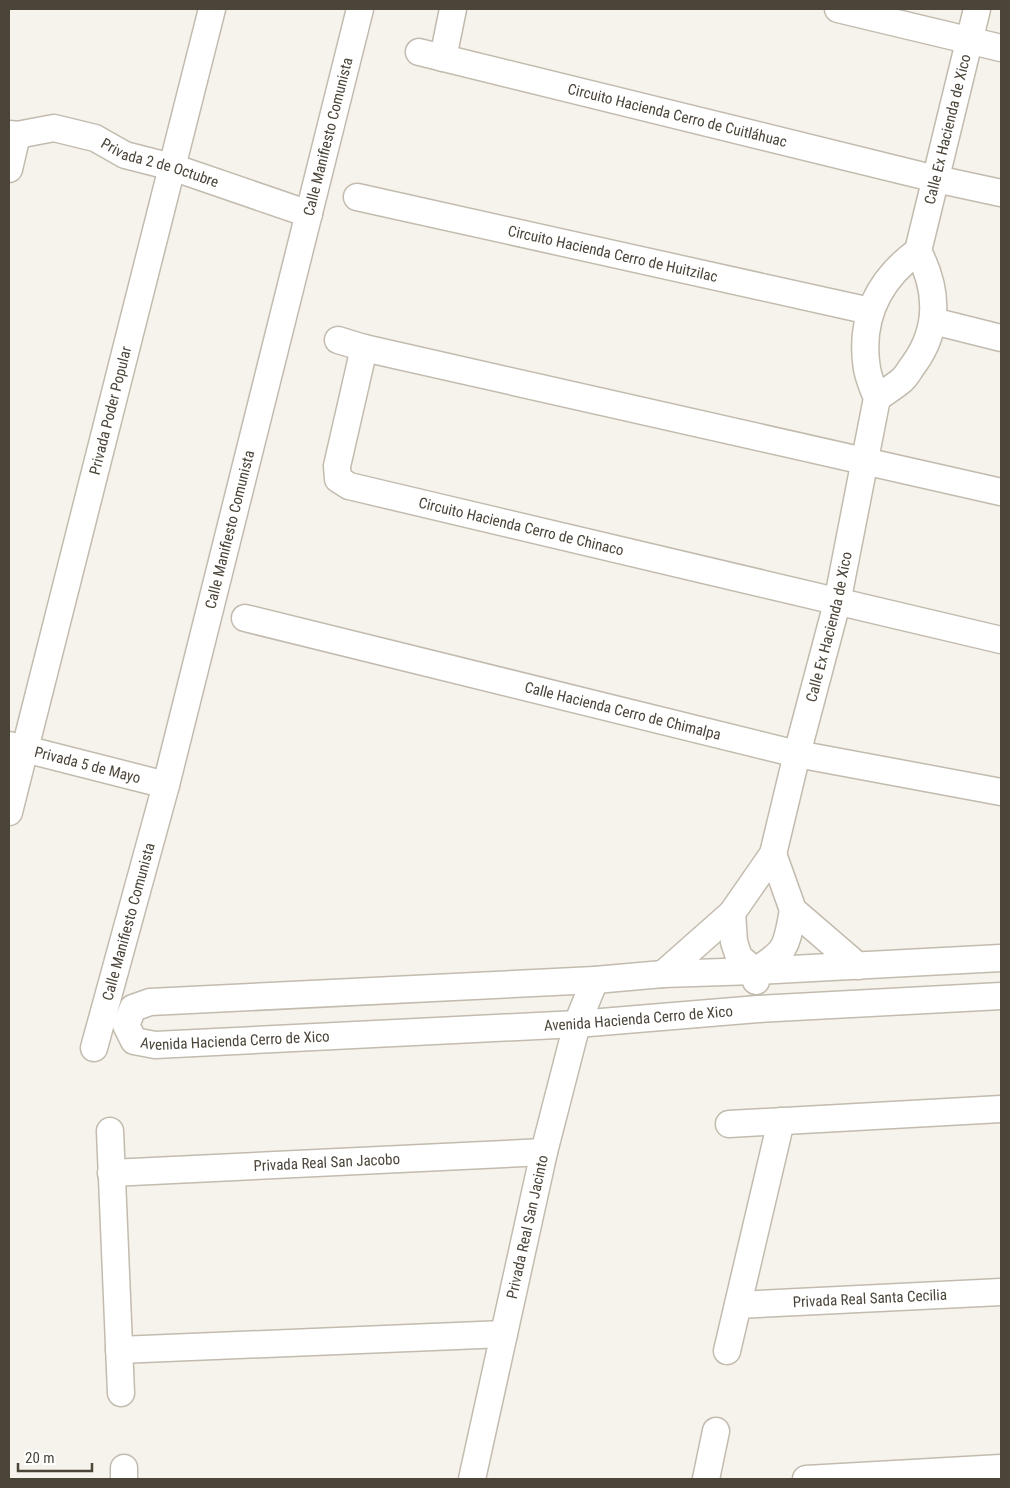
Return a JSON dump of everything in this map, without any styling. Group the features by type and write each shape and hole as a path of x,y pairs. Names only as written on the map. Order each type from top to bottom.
{"street":[{"name":"Privada Poder Popular","path":"9,812 17,748 172,167 212,9"},
{"name":"Calle Manifiesto Comunista","path":"94,1048 166,785 360,9"},
{"name":"Circuito Hacienda Cerro de Cuitláhuac","path":"453,9 431,55 1001,194"},
{"path":"838,9 1001,48"},
{"name":"Calle Ex Hacienda de Xico","path":"918,251 977,9"},
{"name":"Privada 2 de Octubre","path":"13,134 54,128 95,138 125,155 172,167 309,214"},
{"path":"9,169 13,134"},
{"name":"Circuito Hacienda Cerro de Huitzilac","path":"357,197 870,311"},
{"path":"918,251 932,284 933,322 923,352 903,379 877,398 867,370 865,340 870,311 878,293 889,277 902,262 918,251"},
{"path":"933,322 1001,338"},
{"path":"338,340 364,348 1001,492"},
{"name":"Circuito Hacienda Cerro de Chinaco","path":"364,348 337,466 338,480 349,486 837,603"},
{"name":"Calle Ex Hacienda de Xico","path":"663,974 732,913 773,854 796,754 837,603 877,398"},
{"path":"837,603 1001,640"},
{"name":"Calle Hacienda Cerro de Chimalpa","path":"245,618 796,754 1001,792"},
{"name":"Privada 5 de Mayo","path":"17,748 166,785"},
{"path":"773,854 793,910 858,966"},
{"path":"755,972 776,958 786,944 793,910"},
{"path":"732,913 734,942 739,957 755,972 758,1009"},
{"name":"Avenida Hacienda Cerro de Xico","path":"1001,958 150,1002 132,1008 126,1025 134,1040 155,1045 577,1024 758,1009 1001,996"},
{"name":"Privada Real San Jacinto","path":"472,1479 544,1152 577,1024 595,980"},
{"path":"729,1124 1001,1108"},
{"path":"727,1351 782,1121"},
{"path":"110,1131 110,1173 120,1393"},
{"name":"Privada Real San Jacobo","path":"110,1173 544,1152"},
{"name":"Privada Real Santa Cecilia","path":"738,1306 1001,1292"},
{"path":"119,1350 504,1334"},
{"path":"706,1479 716,1431"},
{"path":"806,1479 1001,1468"}]}
